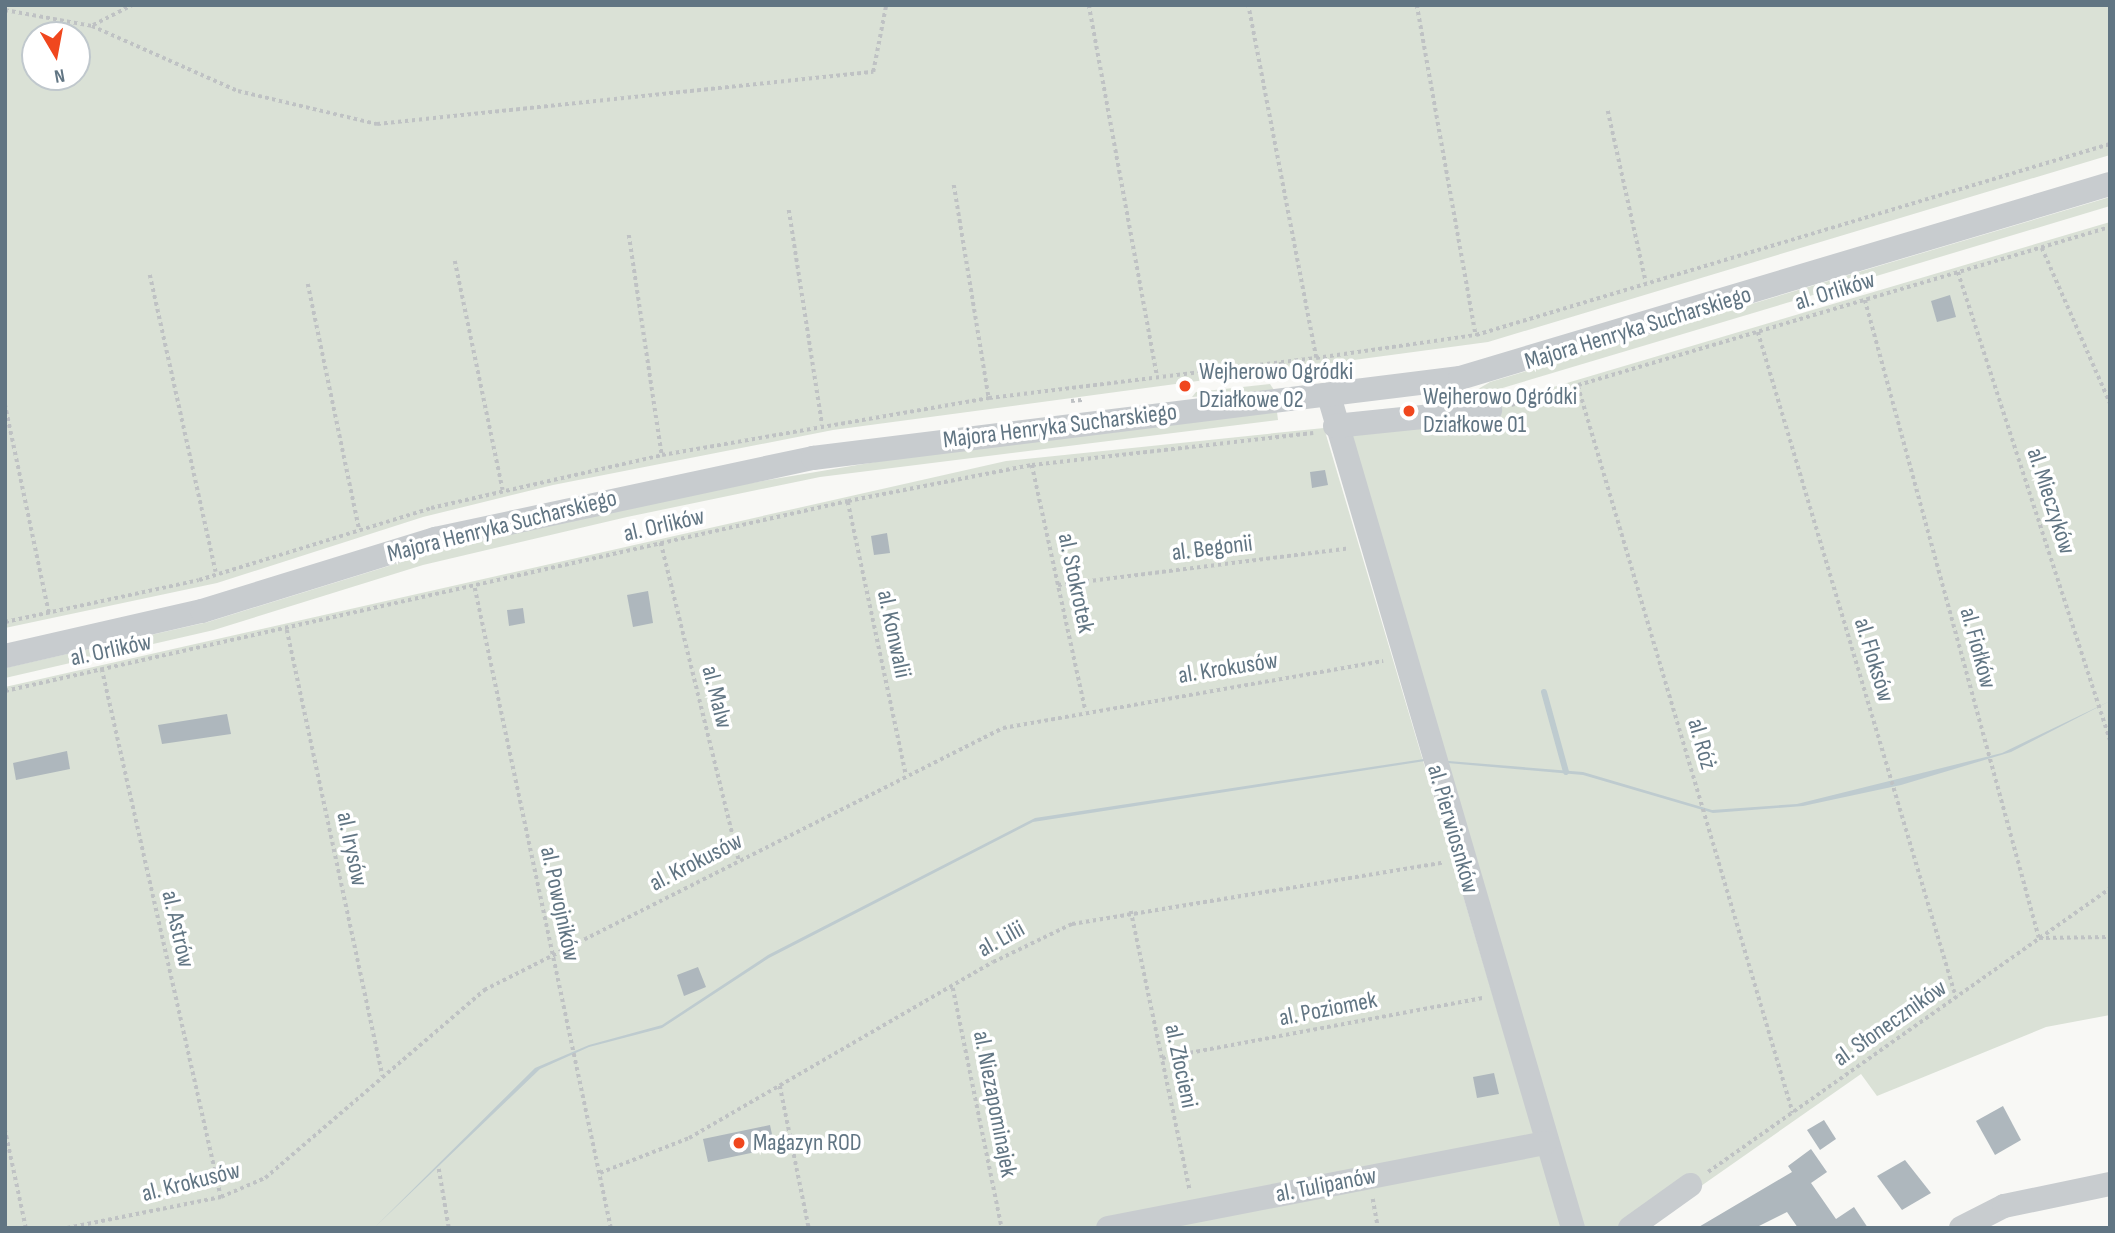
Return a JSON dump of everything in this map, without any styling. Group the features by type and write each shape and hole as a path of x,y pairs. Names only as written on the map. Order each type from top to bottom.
{"street":[{"name":"Majora Henryka Sucharskiego","path":"5,656 202,611 435,539 774,466 970,436 1329,396 1513,365 2110,184"},
{"name":"al. Pierwiosnków","path":"1329,396 1336,428 1501,995 1573,1228"},
{"path":"1336,428 1490,410"},
{"name":"al. Tulipanów","path":"1108,1228 1545,1143"},
{"path":"1961,1228 2004,1206 2110,1184"},
{"path":"1630,1228 1690,1185"}],"path":[{"path":"92,26 132,5"},
{"path":"5,10 92,26 238,91 377,124 873,72 886,5"},
{"path":"1089,5 1157,377"},
{"path":"1248,5 1316,358"},
{"path":"1417,5 1476,335"},
{"path":"1608,111 1646,282"},
{"path":"5,622 216,572 359,529 503,491 662,455 989,398 1316,358 1476,335 2110,144"},
{"path":"954,185 989,398"},
{"path":"789,210 822,425"},
{"name":"al. Orlików","path":"1490,410 2110,228"},
{"path":"629,234 662,455"},
{"path":"2042,248 2110,403"},
{"path":"455,261 503,491"},
{"name":"al. Mieczyków","path":"1958,272 2110,741"},
{"path":"150,275 216,572"},
{"path":"308,284 359,529"},
{"name":"al. Fiołków","path":"1865,300 2039,938"},
{"name":"al. Floksów","path":"1758,332 1956,997"},
{"path":"1280,382 1281,362"},
{"name":"al. Róż","path":"1578,386 1793,1113"},
{"path":"5,404 49,612"},
{"name":"al. Orlików","path":"5,691 475,588 848,501 1032,465 1336,428"},
{"name":"al. Stokrotek","path":"1032,465 1085,709"},
{"name":"al. Konwalii","path":"848,501 906,774"},
{"name":"al. Malw","path":"661,543 738,860"},
{"name":"al. Begonii","path":"1058,584 1370,545"},
{"name":"al. Powojników","path":"475,588 611,1228"},
{"name":"al. Irysów","path":"287,629 383,1076"},
{"name":"al. Krokusów","path":"67,1228 221,1197 285,1163 484,990 906,774 1003,728 1085,709 1403,658"},
{"name":"al. Astrów","path":"102,670 221,1197"},
{"name":"al. Lilii","path":"600,1173 688,1138 1031,941 1130,911 1462,860"},
{"name":"al. Słoneczników","path":"1690,1185 2110,888"},
{"name":"al. Złocieni","path":"1130,911 1194,1211"},
{"path":"2039,938 2110,937"},
{"name":"al. Niezapominajek","path":"953,988 1002,1228"},
{"name":"al. Poziomek","path":"1162,1058 1501,995"},
{"path":"780,1085 809,1228"},
{"path":"5,1129 26,1228"},
{"path":"439,1169 449,1228"},
{"path":"1368,1177 1378,1228"}],"shaded area":[{"path":"5,5 2110,5 2110,155 1488,342 833,430 553,485 423,517 217,583 5,628"},
{"path":"2110,197 2110,206 1456,402 1490,382"},
{"path":"2110,222 2110,1015 2046,1027 1877,1096 1861,1074 1641,1228 1582,1228 1348,433 1489,406"},
{"path":"1270,384 1274,390 1192,397 1196,392"},
{"path":"1277,412 1278,420 820,477 627,517 423,565 214,630 5,678 5,668 208,622 450,547 733,486 929,453"},
{"path":"1324,428 1562,1228 5,1228 5,687 1006,461"},
{"path":"2110,701 2011,752 1901,785 1803,806 1713,813 1583,775 1425,761 1033,822 769,958 662,1028 589,1047 540,1069 374,1228 535,1068 589,1045 662,1025 768,955 1035,818 1424,759 1583,772 1712,810 1797,804 2002,753"}],"building":[{"path":"1950,295 1956,317 1937,322 1931,301"},
{"path":"1325,470 1328,485 1312,488 1310,472"},
{"path":"887,533 890,553 874,555 871,536"},
{"path":"648,591 653,623 633,627 627,595"},
{"path":"523,608 525,623 509,626 507,610"},
{"path":"227,714 231,734 162,744 158,725"},
{"path":"67,751 70,769 16,780 13,763"},
{"path":"698,967 706,987 684,996 677,975"},
{"path":"1494,1073 1499,1094 1477,1098 1473,1077"},
{"path":"2003,1106 2021,1140 1995,1155 1976,1121"},
{"path":"1824,1120 1836,1139 1820,1150 1807,1130"},
{"name":"Magazyn ROD","path":"770,1125 775,1148 708,1162 703,1139"},
{"path":"1811,1149 1827,1172 1811,1183 1836,1219 1854,1207 1868,1228 1798,1228 1787,1212 1755,1228 1697,1228 1792,1172 1788,1166"},
{"path":"1905,1160 1931,1193 1902,1210 1877,1176"}],"waterway":[{"path":"1544,692 1566,772"}],"place":[{"name":"Wejherowo Ogródki Działkowe 02","path":"1185,386"},
{"name":"Wejherowo Ogródki Działkowe 01","path":"1409,411"},
{"name":"Magazyn ROD","path":"739,1143"}]}
